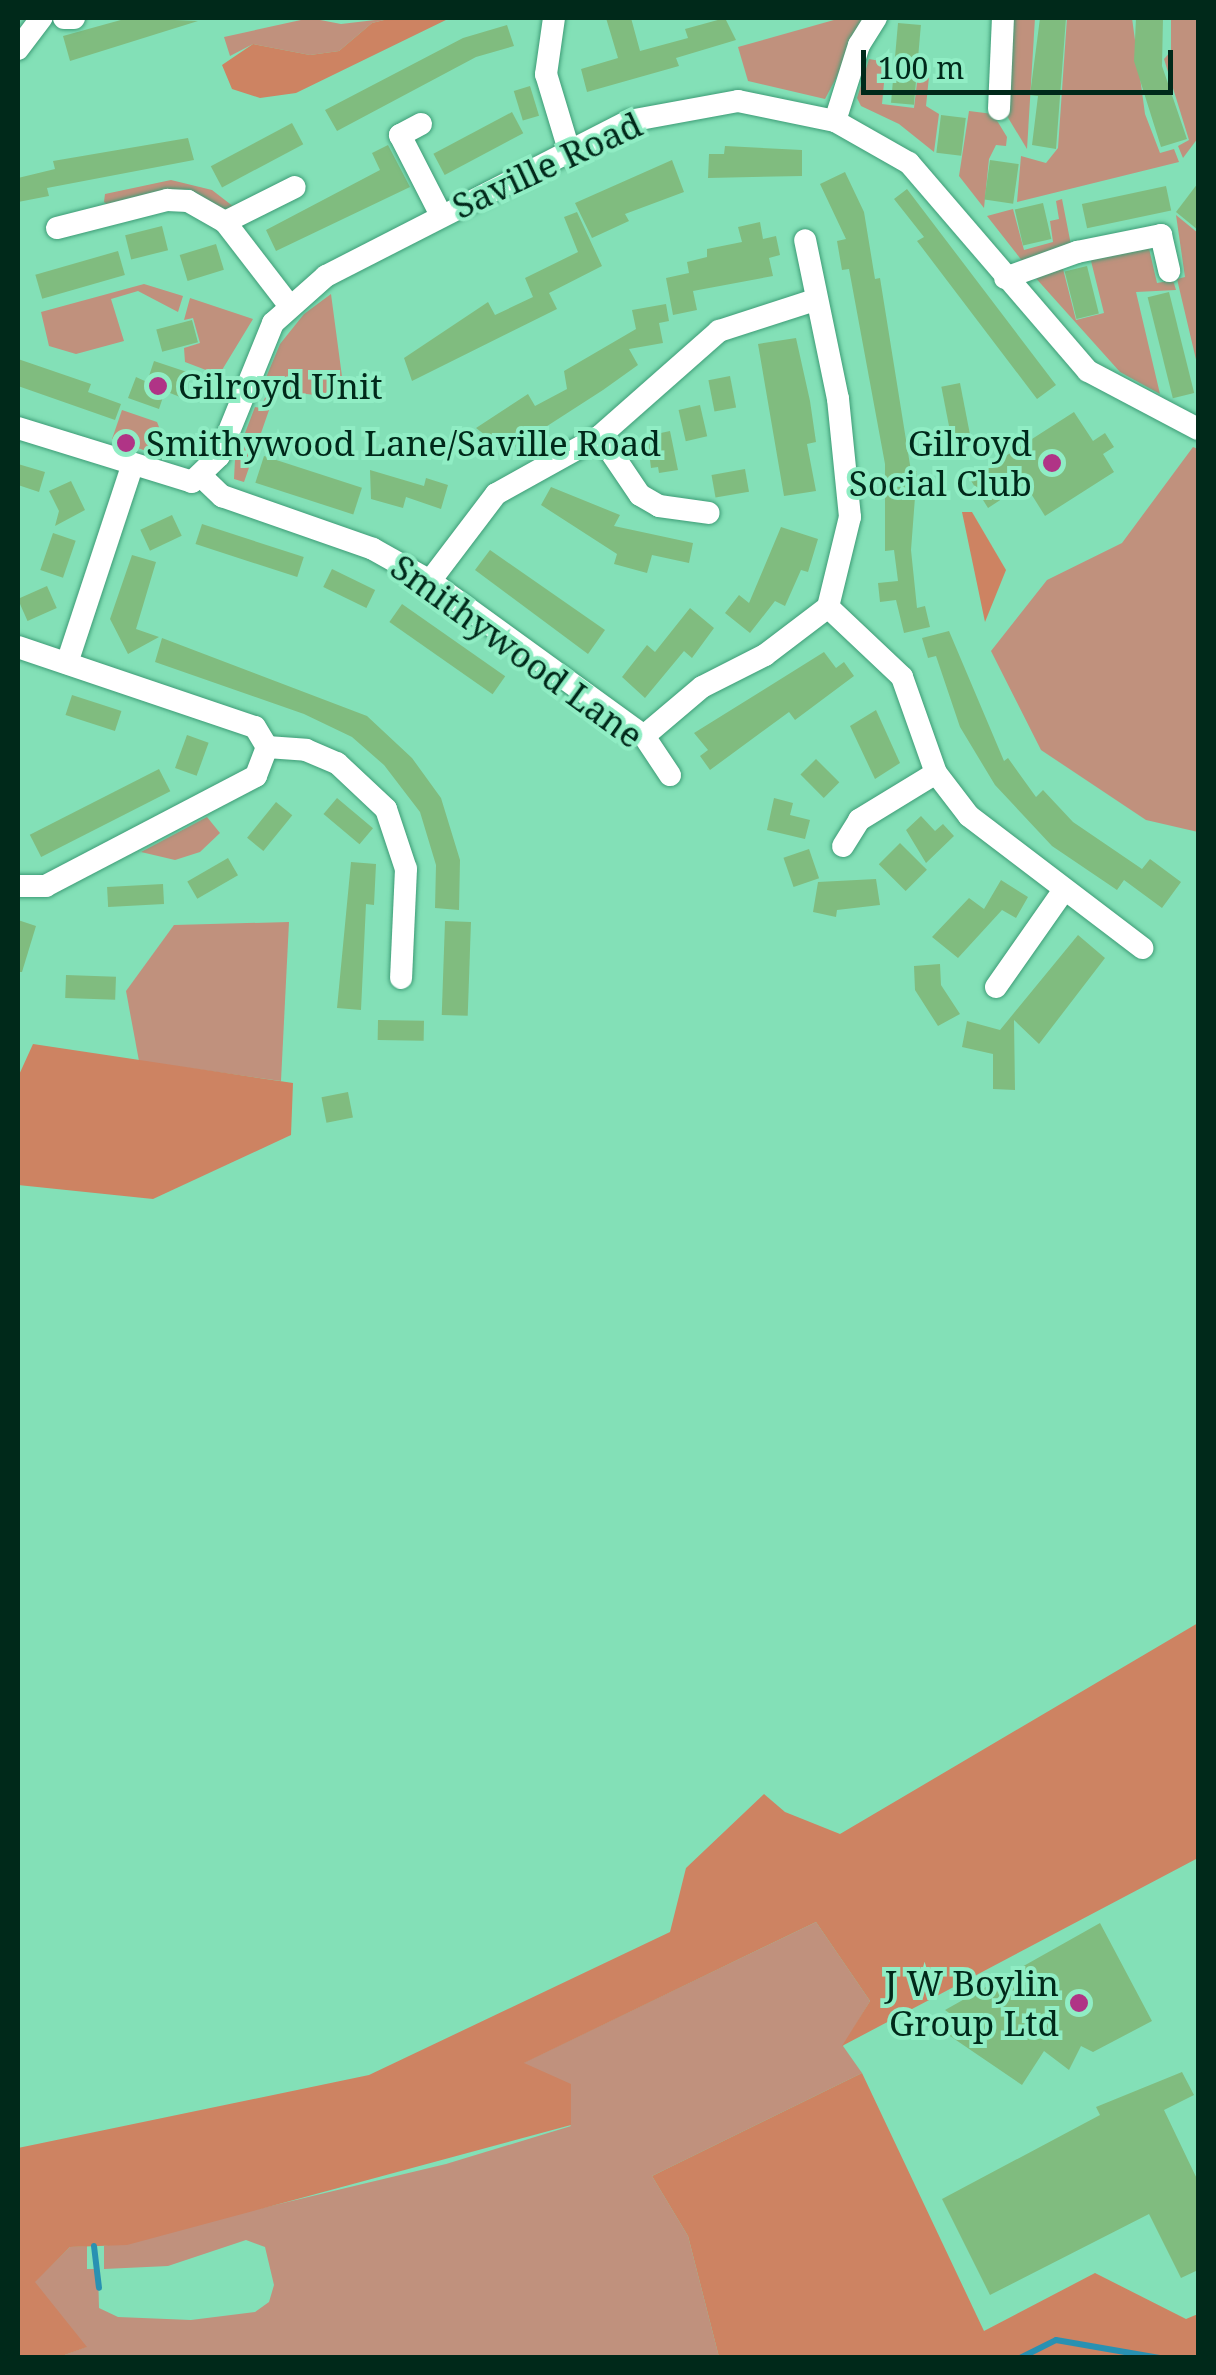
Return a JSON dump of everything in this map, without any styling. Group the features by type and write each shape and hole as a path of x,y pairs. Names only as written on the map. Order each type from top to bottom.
{"street":[{"path":"18,50 41,18"},
{"path":"64,18 74,18"},
{"path":"554,18 546,74 569,150"},
{"path":"835,121 859,45 876,18"},
{"path":"999,109 1004,18"},
{"name":"Saville Road","path":"202,477 218,456 264,340 288,304 326,276 629,121 696,104 738,101 835,121 908,163 1088,371 1198,429"},
{"path":"421,124 400,134 441,215"},
{"path":"226,222 295,187"},
{"path":"57,228 85,213 167,200 208,208 226,222 288,304"},
{"path":"1006,278 1077,252 1160,234 1169,271"},
{"path":"644,736 702,688 765,655 828,607 850,517 838,399 815,300 806,240"},
{"path":"430,580 496,494 600,436 719,331 815,300"},
{"name":"Smithywood Lane","path":"18,428 177,480 202,477 222,496 373,549 430,580 644,736 670,774"},
{"path":"600,436 640,495 659,506 696,504"},
{"path":"67,663 132,466"},
{"path":"828,607 902,678 936,773 970,816 1064,890 1126,924 1142,948"},
{"path":"18,647 255,727 267,747"},
{"path":"18,886 46,886 256,776 267,747"},
{"path":"267,747 306,750 337,763 386,809 406,869 401,978"},
{"path":"842,846 852,816 936,773"},
{"path":"996,988 1002,960 1064,890"}],"shaded area":[{"path":"310,18 341,24 392,18 372,23 339,51 310,55 253,44 230,56 224,37"},
{"path":"392,18 450,18 296,93 260,98 232,89 222,65 253,44 310,55 339,51 372,23"},
{"path":"841,18 868,18 825,99 748,81 738,47"},
{"path":"1012,18 1035,18 1027,149 1007,116"},
{"path":"1067,18 1132,18 1145,114 1160,153 1174,149 1179,162 1017,202 1021,156 1046,163 1058,148"},
{"path":"1171,18 1198,18 1198,138 1183,158 1178,146 1189,140 1164,59 1171,51"},
{"path":"869,59 886,62 882,104 914,108 919,66 930,67 926,106 939,114 934,152 899,124 861,106 857,98"},
{"path":"969,111 993,114 1007,137 1006,146 996,145 989,159 984,208 959,176"},
{"path":"171,180 212,190 234,207 227,211 189,189 111,207 104,202 105,194"},
{"path":"1062,199 1071,245 1023,262 987,216 1013,209 1024,250 1053,242 1050,221 1059,219 1056,201"},
{"path":"1176,215 1198,233 1198,368 1177,279 1185,277"},
{"path":"1148,244 1157,283 1173,280 1176,290 1136,292 1160,394 1120,372 1033,275 1062,265 1076,320 1104,313 1090,257"},
{"path":"144,284 183,296 178,312 138,291 111,299 124,341 76,354 49,346 41,312"},
{"path":"331,294 345,399 276,390 244,482 234,479 235,459 255,407 261,408 268,390 262,387 280,344 304,314"},
{"path":"190,298 253,319 219,375 185,362 184,348 200,343 193,318 184,320"},
{"path":"122,410 157,422 166,445 152,453 112,439"},
{"path":"1193,447 1198,449 1198,832 1146,820 1041,750 991,651 1047,580 1122,543"},
{"path":"962,512 972,512 1006,570 985,622"},
{"path":"207,817 220,833 200,852 175,860 141,852"},
{"path":"289,922 281,1081 139,1061 126,991 174,925"},
{"path":"33,1044 293,1083 291,1135 153,1199 18,1185 18,1077"},
{"path":"1198,1623 1198,1858 842,2046 870,2001 816,1922 524,2063 571,2084 571,2125 127,2245 70,2247 35,2282 87,2347 59,2357 18,2357 18,2148 369,2075 670,1932 686,1868 764,1794 785,1812 840,1834"},
{"path":"816,1922 870,2001 843,2046 862,2073 652,2176 688,2236 719,2357 59,2357 86,2347 34,2282 70,2247 87,2246 87,2269 98,2269 99,2308 118,2317 191,2320 255,2312 269,2302 274,2285 265,2247 246,2240 168,2266 104,2269 104,2246 446,2164 571,2126 523,2063"},
{"path":"862,2073 984,2331 1095,2273 1186,2319 1198,2314 1198,2357 719,2357 688,2236 652,2176"}],"building":[{"path":"128,18 198,21 70,61 63,36"},
{"path":"606,18 631,18 640,51 688,38 685,29 725,18 736,40 676,58 679,66 587,92 581,69 618,58"},
{"path":"1040,18 1066,18 1056,149 1032,145 1038,96 1030,95"},
{"path":"1136,18 1163,18 1162,66 1187,139 1161,147 1134,61"},
{"path":"898,23 921,25 914,105 891,103"},
{"path":"507,25 514,46 476,57 337,131 325,110 463,38"},
{"path":"530,86 539,116 523,121 514,91"},
{"path":"512,112 523,133 445,175 433,154"},
{"path":"941,115 966,118 961,156 936,153"},
{"path":"292,123 303,144 222,187 211,166"},
{"path":"188,138 194,160 47,188 49,196 18,202 18,178 55,169 53,161"},
{"path":"388,145 410,187 276,251 266,230 380,170 372,153"},
{"path":"725,146 802,150 802,176 708,178 709,154 724,154"},
{"path":"672,160 684,192 625,214 629,221 592,238 575,203"},
{"path":"990,160 1019,164 1013,204 984,200"},
{"path":"845,172 864,212 875,279 880,278 911,471 917,471 911,550 917,608 925,606 930,627 904,633 896,600 880,602 878,583 898,581 894,550 885,551 885,464 849,269 842,270 837,241 846,239 820,184"},
{"path":"1198,183 1198,230 1176,212"},
{"path":"1166,186 1171,210 1087,228 1082,204"},
{"path":"907,189 1056,385 1037,399 917,241 924,237 894,199"},
{"path":"1043,203 1051,239 1023,246 1015,210"},
{"path":"577,212 602,266 549,293 557,309 412,381 404,358 488,302 495,315 533,297 525,278 578,252 564,217"},
{"path":"760,222 763,239 776,236 780,255 769,258 773,276 693,291 697,310 673,315 666,278 689,273 687,262 707,257 707,249 742,242 738,227"},
{"path":"162,226 168,250 131,259 125,235"},
{"path":"216,244 224,270 188,281 180,255"},
{"path":"118,251 125,275 42,299 35,275"},
{"path":"1087,266 1099,314 1077,319 1065,272"},
{"path":"1169,292 1194,393 1173,398 1148,297"},
{"path":"666,304 669,321 659,323 663,343 629,349 638,365 603,390 507,452 476,428 528,394 535,406 567,389 564,371 636,329 632,310"},
{"path":"192,320 198,342 162,352 156,330"},
{"path":"796,338 816,442 807,444 816,491 784,496 758,344"},
{"path":"18,359 91,384 88,392 121,404 115,420 18,386"},
{"name":"Gilroyd Unit","path":"154,361 187,372 180,397 165,391 159,409 128,398 136,377 147,382"},
{"path":"730,376 736,407 715,412 708,380"},
{"path":"960,383 971,441 953,445 941,387"},
{"path":"700,405 707,436 686,441 679,410"},
{"name":"Gilroyd Social Club","path":"1074,412 1093,441 1105,433 1114,447 1103,454 1114,472 1045,516 1025,484 988,508 970,479"},
{"path":"670,431 678,470 659,473 658,467 651,468 647,436"},
{"path":"264,456 362,488 353,514 255,483"},
{"path":"18,464 45,472 39,492 18,485"},
{"path":"745,469 749,492 716,498 712,475"},
{"path":"370,470 424,486 426,478 448,485 441,509 406,497 403,508 371,499"},
{"path":"71,481 85,510 55,526 59,511 49,491"},
{"path":"551,487 620,515 614,526 693,543 689,563 652,555 647,573 614,564 617,554 541,505"},
{"path":"172,515 182,536 150,551 140,530"},
{"path":"202,524 304,557 297,577 196,544"},
{"path":"781,527 818,539 808,572 801,570 785,606 775,601 750,633 725,613 739,595 749,603"},
{"path":"53,533 76,541 63,578 40,570"},
{"path":"490,550 605,630 588,654 475,570"},
{"path":"132,555 156,562 136,629 159,637 128,654 110,619"},
{"path":"332,569 375,590 366,608 323,587"},
{"path":"47,586 57,608 28,621 18,599"},
{"path":"402,604 505,676 493,694 389,622"},
{"path":"690,608 714,628 692,658 684,651 645,698 622,677 647,645 655,652"},
{"path":"949,631 1004,761 1008,758 1036,797 1043,790 1073,822 1142,869 1150,859 1181,882 1162,908 1124,880 1117,890 1052,846 995,785 960,727 936,656 928,658 922,638"},
{"path":"162,638 367,716 412,758 441,798 460,860 459,910 435,908 436,865 420,812 384,765 352,737 304,714 155,662"},
{"path":"824,652 836,668 844,662 854,676 795,720 789,712 710,770 700,756 708,750 694,733"},
{"path":"72,695 121,711 115,731 66,715"},
{"path":"876,710 900,763 875,779 850,726"},
{"path":"187,735 209,743 197,776 175,768"},
{"path":"816,759 839,782 824,798 800,775"},
{"path":"159,769 170,791 41,857 30,835"},
{"path":"337,798 373,828 360,844 324,814"},
{"path":"774,798 793,803 790,815 810,820 805,839 767,830"},
{"path":"276,802 292,815 263,851 247,838"},
{"path":"921,816 935,831 943,824 954,836 926,863 906,830"},
{"path":"900,843 927,870 906,891 879,864"},
{"path":"809,849 819,878 794,887 783,858"},
{"path":"228,858 238,875 197,899 187,882"},
{"path":"351,862 376,864 374,905 366,904 361,1010 337,1008"},
{"path":"876,879 880,905 837,910 836,917 813,912 818,882"},
{"path":"1001,880 1028,897 1016,918 1002,910 958,958 932,937 969,898 984,909"},
{"path":"163,884 164,904 108,907 107,887"},
{"path":"18,920 36,926 22,972 18,972"},
{"path":"445,921 471,922 468,1016 442,1015"},
{"path":"1078,935 1105,958 1039,1044 1014,1020 1015,1090 993,1089 993,1054 962,1047 967,1021 1000,1030"},
{"path":"940,964 941,985 960,1014 938,1026 915,990 914,966"},
{"path":"66,975 116,977 115,1000 65,998"},
{"path":"378,1020 424,1021 424,1041 378,1040"},
{"path":"348,1092 353,1118 326,1123 321,1097"},
{"name":"J W Boylin Group Ltd","path":"1100,1923 1152,2021 1093,2052 1081,2046 1069,2070 1044,2051 1022,2085 950,2036 960,2021 945,2010"},
{"path":"1182,2072 1194,2095 1164,2110 1198,2181 1198,2270 1181,2278 1149,2214 990,2295 942,2199 1100,2115 1096,2107"}],"waterway":[{"path":"94,2246 99,2288"},
{"path":"1020,2358 1056,2340 1159,2358"}],"place":[{"name":"Gilroyd Unit","path":"158,386"},
{"name":"Smithywood Lane/Saville Road","path":"126,443"},
{"name":"Gilroyd Social Club","path":"1052,463"},
{"name":"J W Boylin Group Ltd","path":"1079,2003"}]}
